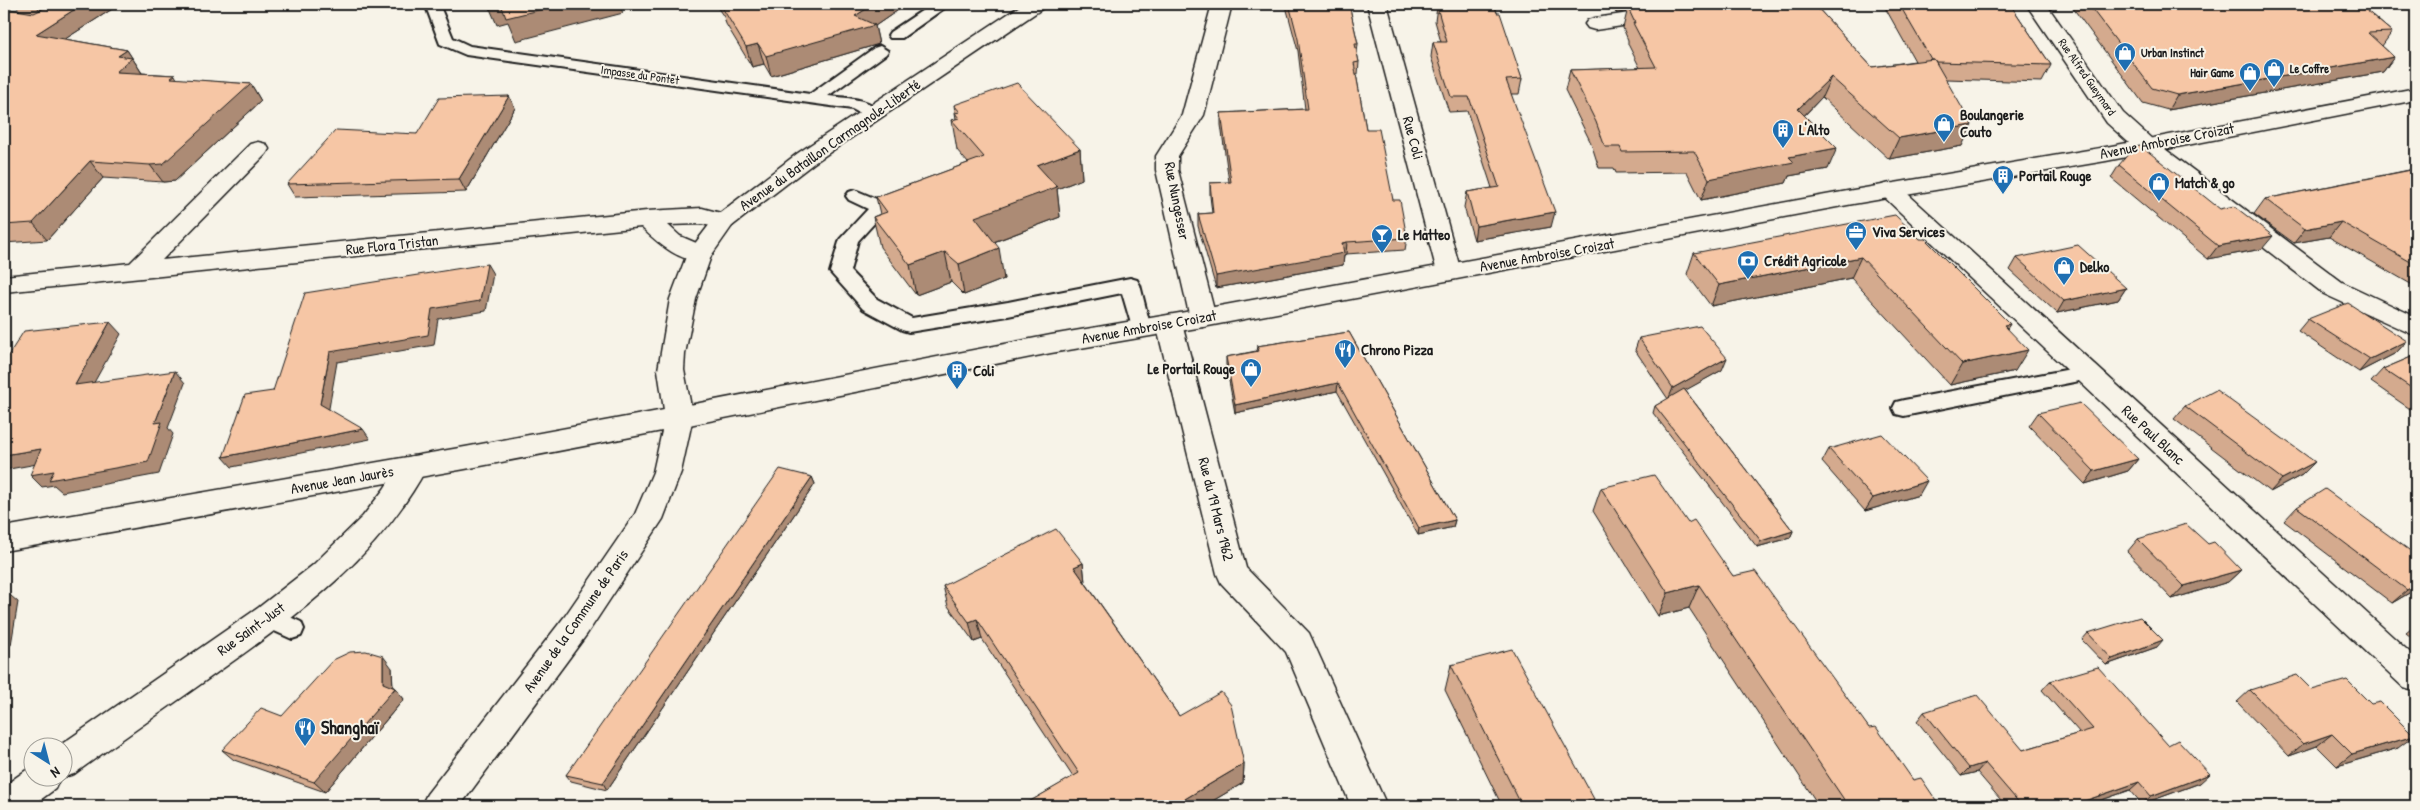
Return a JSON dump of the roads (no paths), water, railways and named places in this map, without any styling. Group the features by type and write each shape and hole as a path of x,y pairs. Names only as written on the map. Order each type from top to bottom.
{"street":[{"name":"Avenue du Bataillon Carmagnole-Liberté","path":"679,417 671,370 682,299 699,254 724,221 806,158 1036,4"},
{"name":"Rue Nungesser","path":"1203,318 1167,170 1167,156 1193,115 1222,4"},
{"name":"Rue Coli","path":"1377,4 1449,272"},
{"path":"1595,24 1731,4"},
{"name":"Rue Alfred Gueymard","path":"2036,4 2115,118 2145,145 2333,288 2416,327"},
{"name":"Avenue Ambroise Croizat","path":"679,417 801,392 1155,326 1890,190 2106,154 2416,94"},
{"path":"137,271 258,149"},
{"name":"Rue Paul Blanc","path":"1890,190 2416,678"},
{"name":"Rue Flora Tristan","path":"4,284 647,219 702,216 724,221"},
{"path":"647,219 671,242 699,254"},
{"name":"Rue du 19 Mars 1962","path":"1155,326 1232,574 1298,642 1370,806"},
{"name":"Avenue Jean Jaurès","path":"4,539 413,467 679,417"},
{"name":"Avenue de la Commune de Paris","path":"439,806 576,624 648,519 667,472 679,417"},
{"name":"Rue Saint-Just","path":"72,757 281,623 359,542 392,503 413,467"},
{"path":"4,806 29,788"}],"lane":[{"name":"Impasse du Pontet","path":"432,4 446,42 466,50 856,105 873,113"},
{"path":"896,34 942,4"},
{"path":"813,99 880,51"},
{"path":"855,196 880,207 848,240 840,272 870,304 909,324 1008,309 1130,285 1155,326"},
{"path":"1904,408 2087,374"}],"place":[{"name":"Urban Instinct","path":"2125,72"},
{"name":"Le Coffre","path":"2274,88"},
{"name":"Hair Game","path":"2250,92"},
{"name":"Boulangerie Couto","path":"1944,143"},
{"name":"L'Alto","path":"1783,149"},
{"name":"Portail Rouge","path":"2003,195"},
{"name":"Match & go","path":"2159,202"},
{"name":"Viva Services","path":"1856,251"},
{"name":"Le Matteo","path":"1382,254"},
{"name":"Crédit Agricole","path":"1748,280"},
{"name":"Delko","path":"2064,286"},
{"name":"Chrono Pizza","path":"1345,369"},
{"name":"Le Portail Rouge","path":"1251,388"},
{"name":"Coli","path":"957,390"},
{"name":"Shanghaï","path":"305,747"}]}
